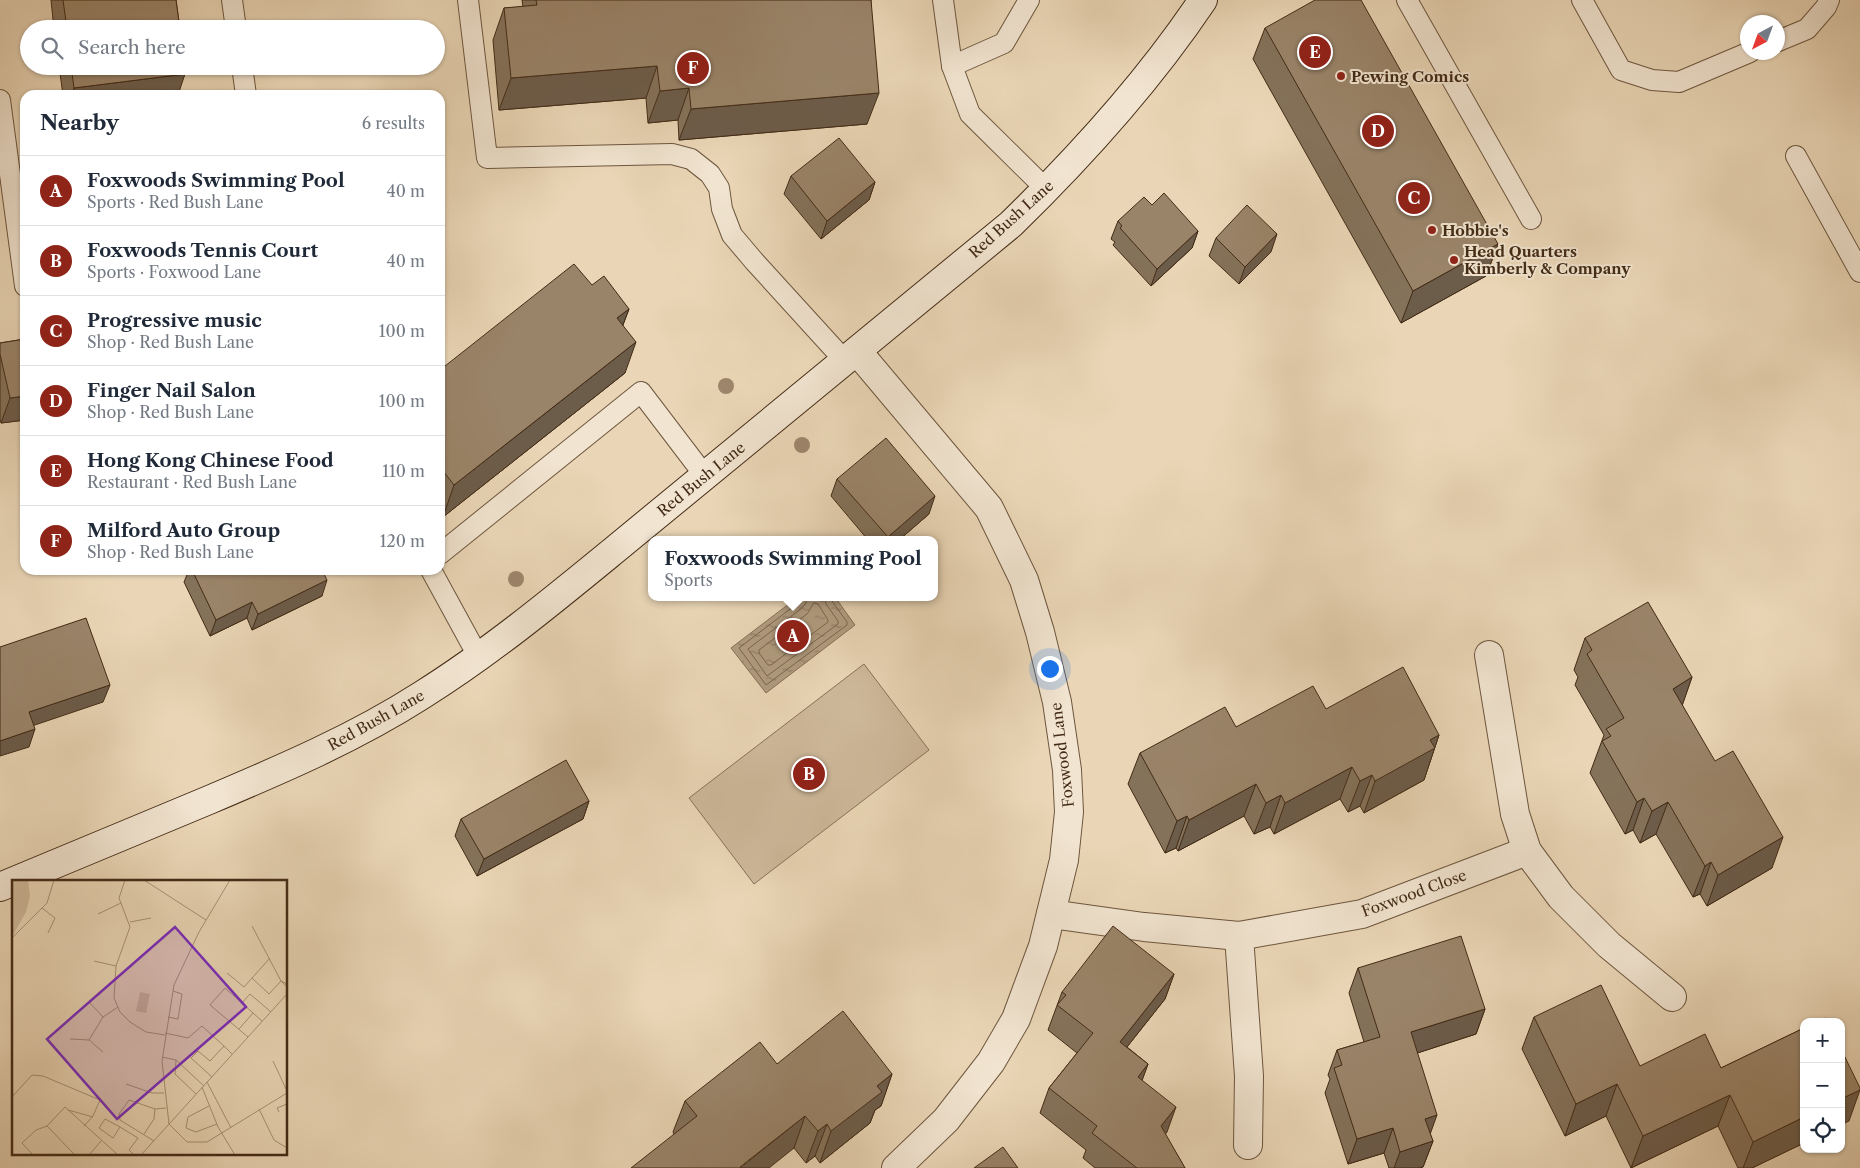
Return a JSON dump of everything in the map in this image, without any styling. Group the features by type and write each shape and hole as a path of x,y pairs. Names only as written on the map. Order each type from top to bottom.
{"street":[{"name":"Red Bush Lane","path":"17,880 292,764 349,737 422,696 478,656 562,592 1011,224 1120,110 1203,0"},
{"name":"Foxwood Lane","path":"851,356 989,508 1024,580 1040,632 1057,702 1067,770 1069,812 1064,860 1043,946 1016,1019 991,1062 946,1120 896,1168"},
{"path":"1489,655 1515,814 1527,851 1561,897 1609,945 1672,997"},
{"name":"Foxwood Close","path":"1051,914 1144,927 1239,936 1362,914 1527,851"},
{"name":"Red Bush Lane","path":"0,887 12,882"},
{"path":"1239,936 1249,1076 1248,1146"}],"lane":[{"path":"232,0 235,20"},
{"path":"468,0 487,158 672,154 691,159 710,174 719,188 722,209 732,234 754,261 851,356"},
{"path":"943,0 952,66 970,114 1046,189"},
{"path":"952,66 1004,43 1029,0"},
{"path":"1407,0 1531,219"},
{"path":"1582,0 1621,70 1652,80 1679,82 1740,56"},
{"path":"1785,38 1806,29 1829,0"},
{"path":"243,75 245,90"},
{"path":"0,100 20,249"},
{"path":"1796,156 1860,272"},
{"path":"445,550 641,392 705,476"},
{"path":"434,575 478,656"}],"shaded area":[{"path":"864,664 929,750 754,884 689,798"}],"water":[{"path":"793,601 838,601 855,625 766,693 731,648"}],"building":[{"path":"63,0 176,0 179,20 66,20"},
{"path":"536,0 871,0 879,93 691,109 689,88 660,91 657,66 511,78 504,8 537,5"},
{"path":"1315,0 1361,0 1498,244 1413,291 1265,28"},
{"path":"72,75 177,75 74,88"},
{"path":"839,138 875,182 827,221 791,176"},
{"path":"1164,193 1198,231 1157,269 1120,228 1122,226 1118,221 1144,197 1152,205"},
{"path":"1247,205 1277,234 1245,267 1216,238"},
{"path":"574,264 592,285 604,276 629,309 617,318 636,342 454,485 445,473 445,366"},
{"path":"20,340 20,397 10,398 0,354 0,343"},
{"path":"886,438 935,496 887,536 837,479"},
{"path":"194,575 324,575 327,580 258,614 252,602 216,620"},
{"path":"1648,602 1692,677 1673,689 1715,761 1733,751 1783,837 1718,875 1711,862 1705,866 1668,802 1652,811 1644,798 1637,802 1602,741 1611,736 1606,729 1624,718 1587,654 1592,650 1585,638"},
{"path":"86,618 110,685 29,712 35,729 0,741 0,647"},
{"path":"1403,667 1439,735 1430,740 1435,748 1375,781 1372,775 1360,781 1352,767 1285,803 1281,795 1266,803 1256,784 1189,820 1187,816 1177,821 1140,753 1225,707 1236,727 1313,686 1326,709"},
{"path":"566,760 589,801 484,859 461,819"},
{"path":"1113,926 1174,974 1120,1042 1148,1064 1138,1077 1176,1107 1161,1126 1185,1168 1137,1168 1092,1133 1097,1126 1049,1088 1093,1033 1057,1005 1066,995 1062,992"},
{"path":"1461,936 1485,1009 1411,1032 1437,1115 1425,1119 1433,1141 1400,1152 1393,1128 1357,1139 1334,1068 1342,1065 1337,1050 1380,1037 1358,968"},
{"path":"1601,985 1640,1066 1705,1034 1721,1068 1800,1030 1800,1119 1753,1142 1730,1095 1643,1136 1617,1084 1576,1104 1534,1017"},
{"path":"843,1011 892,1074 877,1086 882,1092 831,1131 827,1124 818,1131 805,1116 741,1168 631,1168 697,1116 685,1101 760,1042 777,1064"},
{"path":"1845,1057 1860,1088 1860,1090 1845,1097"},
{"path":"1003,1147 1018,1168 974,1168"}],"place":[{"name":"Hong Kong Chinese Food","path":"1315,52"},
{"name":"Milford Auto Group","path":"693,68"},
{"name":"Pewing Comics","path":"1341,76"},
{"name":"Finger Nail Salon","path":"1378,131"},
{"name":"Progressive music","path":"1414,198"},
{"name":"Hobbie's","path":"1432,230"},
{"name":"Head Quarters Kimberly & Company","path":"1454,260"},
{"name":"Foxwoods Swimming Pool","path":"793,636"},
{"name":"Foxwoods Tennis Court","path":"809,774"}]}
